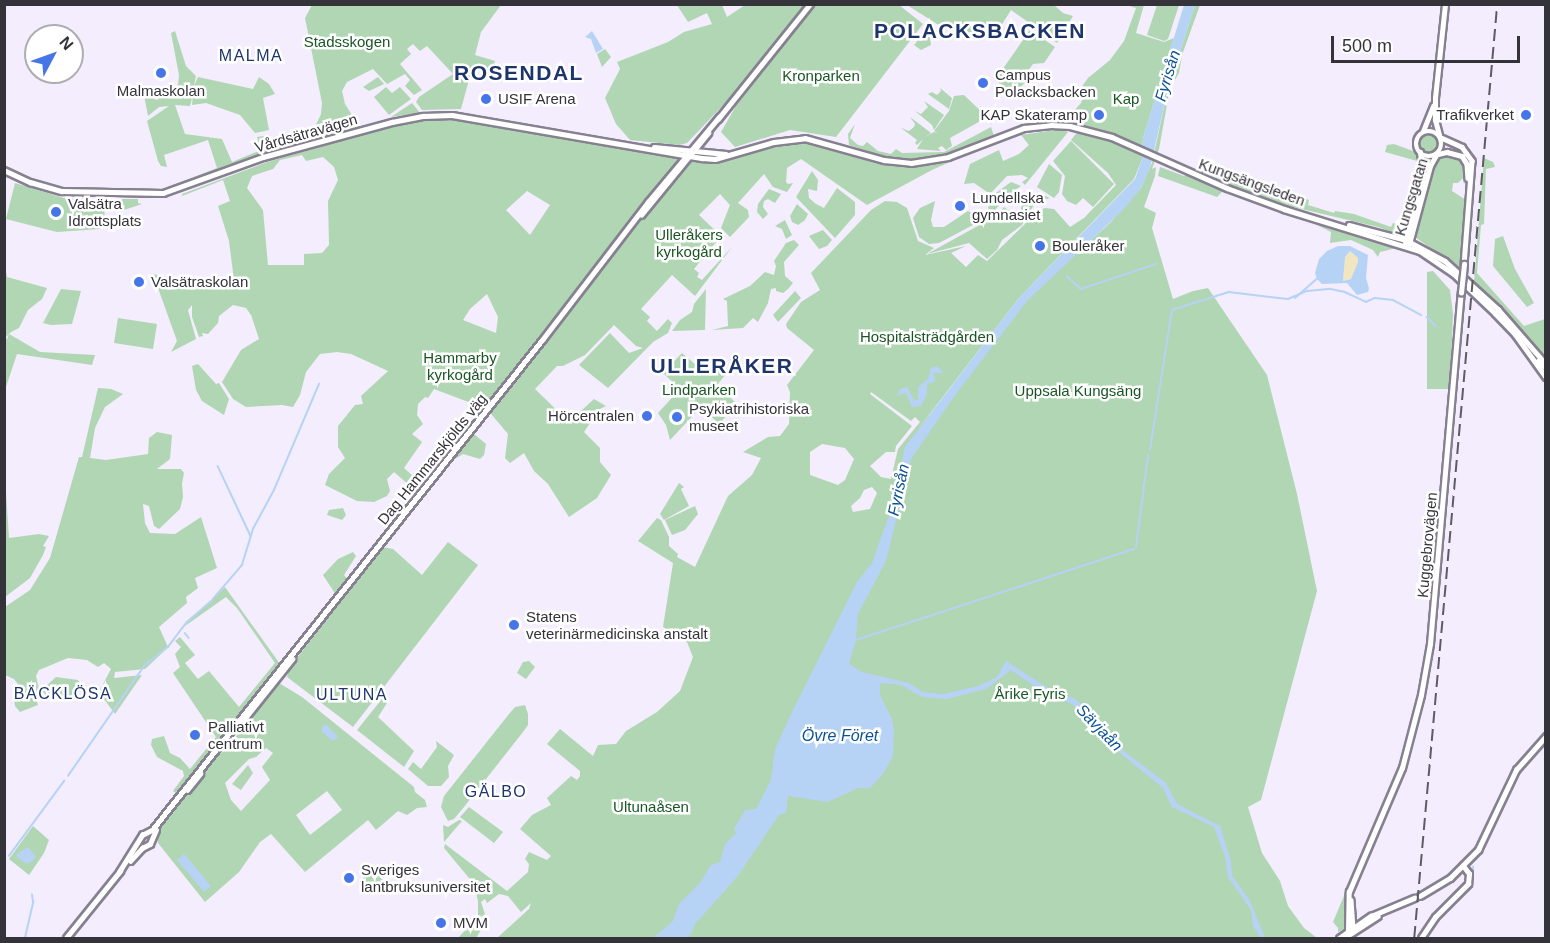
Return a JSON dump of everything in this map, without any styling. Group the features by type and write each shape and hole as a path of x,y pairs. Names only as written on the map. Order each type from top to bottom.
{"main road":[{"name":"Dag Hammarskjölds väg","path":"631,226 684,165 704,135 810,4"},
{"path":"1435,98 1427,126 1416,142 1419,152 1426,156 1437,154 1442,145 1435,120 1435,98 1446,4"},
{"name":"Vårdsätravägen","path":"4,170 30,182 62,191 163,193 263,157 392,122 423,116 452,115 666,152 690,154"},
{"name":"Kungsängsleden","path":"732,154 781,140 805,138 884,160 921,162 956,154 1024,129 1051,125 1099,132 1227,188 1434,253 1489,301 1532,346 1545,370"},
{"path":"1421,134 1431,131 1440,136"},
{"path":"676,149 689,146 704,135"},
{"path":"704,135 701,148 708,154"},
{"name":"Kuggebrovägen","path":"1440,136 1462,147 1470,156 1472,170 1468,198"},
{"name":"Vårdsätravägen","path":"620,144 676,149 690,154"},
{"path":"666,152 678,158 677,166"},
{"name":"Kungsgatan","path":"1407,243 1423,174 1419,152"},
{"name":"Dag Hammarskjölds väg","path":"66,939 119,872 140,839 152,830 677,166 690,154"},
{"path":"690,154 732,154"},
{"path":"690,154 714,159 732,154"},
{"name":"Kuggebrovägen","path":"1348,931 1354,881 1401,768 1421,695 1431,634 1468,198 1466,161 1456,154 1437,154"},
{"name":"Kungsgatan","path":"1407,243 1413,232 1430,166 1437,154"},
{"path":"684,165 702,158"},
{"path":"1413,232 1416,241 1434,253"},
{"name":"Kungsängsleden","path":"1407,243 1443,265 1515,334 1545,370"},
{"path":"1532,346 1545,358"},
{"name":"Dag Hammarskjölds väg","path":"119,872 145,846 150,844 178,801 300,649 317,622"},
{"path":"1350,916 1359,919 1371,916 1417,897 1450,878 1463,866 1478,850 1516,770 1545,736"},
{"path":"145,834 152,838"},
{"path":"140,839 145,846"},
{"path":"1421,939 1432,921 1468,884 1469,874 1463,866"},
{"path":"1339,939 1348,931 1404,902"},
{"name":"Kuggebrovägen","path":"1350,916 1354,928"},
{"path":"1344,939 1354,928 1371,916"}],"green space":[{"name":"Kronparken","path":"816,4 899,5 923,24 836,137 790,130 735,147 721,132 736,106"},
{"name":"Stadsskogen","path":"312,5 501,5 481,32 475,55 495,61 492,74 472,69 461,109 422,110 416,102 419,97 453,74 427,46 420,51 413,44 407,49 411,54 400,64 422,90 414,95 405,86 410,80 405,74 387,84 373,69 347,82 342,91 345,104 360,128 293,144 290,142 306,137 313,131 321,114 322,103 305,18"},
{"name":"Kronparken","path":"677,5 722,5 727,17 745,5 807,5 729,99 687,143 679,145 630,140 616,124 605,98 620,69 617,62 668,42 684,32 712,24 707,13 688,22"},
{"path":"907,5 1054,5 1063,13 1073,16 1057,43 1011,10 999,29 990,34 975,36 937,24"},
{"name":"Årike Fyris","path":"1127,5 1144,5 1136,33 1164,42 1174,38 1143,138 1142,159 1134,179 1019,298 919,428 1019,305 1110,223 1141,188 1152,163 1168,89 1195,5 1200,5 1182,55 1179,73 1170,88 1159,149 1152,169 1156,167 1155,176 1144,207 1156,213 1152,228 1173,299 1208,288 1267,375 1297,494 1317,591 1261,800 1248,807 1262,853 1280,881 1288,906 1304,928 1317,938 497,938 529,909 531,903 521,912 508,896 499,894 487,903 485,899 481,902 485,914 478,919 478,901 474,884 444,848 445,844 507,891 528,872 529,864 525,859 529,852 547,860 551,856 520,829 532,815 551,805 547,798 571,776 577,780 580,776 580,771 547,744 560,729 593,756 598,745 616,744 626,731 657,712 680,691 693,657 687,642 663,627 673,563 638,541 657,518 661,520 669,537 669,546 678,554 677,557 695,567 728,496 752,475 761,458 743,452 768,437 780,436 789,424 790,392 787,385 814,350 787,328 786,324 801,302 820,290 811,273 871,210 885,201 897,202 907,208 918,241 934,248 925,255 966,246 951,253 966,267 978,255 987,261 1025,224 1029,215 1045,208 1054,209 1070,227 1084,218 1116,185 1108,173 1071,140 1087,120 1073,124 1073,112 1081,103 1083,97 1078,92 1088,78 1110,60 1124,41 1136,8","holes":["871,392 911,421 915,417 920,422 898,449 891,479 881,477 870,466 886,452 895,452 896,446 912,426 870,394","822,444 845,448 854,459 845,480 838,485 810,475 810,452","872,487 877,493 870,509 853,512 851,506 860,498 864,490"]},
{"path":"1157,5 1179,5 1168,39 1164,41 1147,35"},
{"path":"928,28 931,45 921,50 914,45"},
{"path":"1030,30 1055,47 1044,63 1033,64 1025,75 1027,80 1015,94 995,80"},
{"path":"175,31 186,66 196,76 194,86 198,77 253,89 259,77 269,84 275,94 263,98 269,130 255,133 240,115 206,103 192,105 193,94 190,106 175,105 185,134 222,139 232,162 261,150 257,137 270,135 274,147 285,144 285,146 171,189 173,185 217,168 208,140 164,155 167,167 161,166 158,161 147,121 169,106 159,107 148,116 144,95 157,100 178,85 179,75 171,33"},
{"path":"605,49 611,57 602,67 597,54"},
{"path":"378,77 384,84 369,91 363,87"},
{"path":"386,87 392,93 400,87 411,99 389,115 374,97"},
{"path":"940,88 952,98 949,109 928,94 932,92 937,95 941,91"},
{"path":"964,95 989,119 992,125 986,118 950,138 952,146 946,150 942,146 938,148 941,151 917,149 923,139 917,145 915,143 917,140 901,128 909,131 914,127 915,124 910,117 931,133 925,137 934,132 938,133 934,131 949,111 954,96"},
{"path":"924,101 944,115 934,130 932,125 915,111 921,114 928,107"},
{"path":"412,103 420,113 391,117"},
{"path":"454,119 696,162 718,161 789,143 809,144 879,164 905,167 937,163 981,148 932,170 867,205 801,159 787,168 786,182 793,183 787,192 773,187 764,174 738,203 748,210 749,217 730,237 721,228 730,205 720,194 699,215 721,236 694,269 699,273 697,277 702,280 732,247 695,296 672,275 641,309 650,317 647,321 657,331 668,319 672,323 668,333 653,342 608,388 579,365 610,333 629,353 643,348 636,346 614,325 585,355 563,366 557,366 535,389 569,422 594,399 606,406 594,412 594,417 584,432 600,448 600,462 611,475 597,498 569,517 548,484 534,471 524,453 510,463 505,458 508,434 487,409 434,389 428,398 425,397 418,404 417,415 423,424 412,434 422,442 404,468 423,485 417,492 394,472 387,479 390,491 387,496 374,502 357,501 325,485 329,474 345,458 338,447 338,426 355,405 363,404 361,396 388,371 351,354 337,352 320,354 306,372 300,395 293,407 282,405 246,407 233,399 222,382 241,350 259,339 251,315 246,308 233,305 219,316 218,323 208,334 202,333 203,336 199,337 192,317 192,305 188,310 196,339 171,352 177,341 153,274 180,280 199,279 200,284 229,284 232,289 235,288 229,241 218,206 230,201 223,180 182,196 182,194 267,162 393,126 424,120","holes":["302,155 306,161 323,157 334,167 338,180 328,201 329,245 322,253 304,254 304,265 268,265 263,210 247,188 252,176 273,169 280,160","527,191 550,205 530,235 506,210","487,294 498,317 496,333 463,320 470,309"]},
{"path":"855,124 850,138 858,145 863,146 867,142 878,151 891,154 896,149 902,153 944,152 991,127 994,136 940,156 911,160 892,159 849,145 848,134"},
{"path":"1062,129 1068,132 1025,185 1022,182 1028,178 1022,175 1007,176 990,194 974,183 964,184 970,164 999,150 1003,161 1019,154 1029,145 1021,135"},
{"path":"1426,134 1434,134 1441,141 1441,149 1434,156 1426,156 1419,149 1419,141"},
{"path":"1071,141 1114,184 1093,207 1083,198 1076,205 1067,201 1062,194 1065,176 1053,161"},
{"path":"1394,144 1413,151 1419,158 1422,173 1402,236 1378,227 1272,202 1198,173 1199,165 1206,166 1280,194 1294,194 1309,200 1308,205 1334,213 1335,211 1354,214 1391,227 1393,223 1397,224 1400,218 1403,219 1413,190 1417,161 1385,152 1387,145"},
{"path":"1447,153 1461,159 1468,173 1458,183 1453,183 1452,191 1466,200 1460,269 1415,237 1431,168 1440,155"},
{"path":"1484,158 1493,162 1495,167 1486,169 1484,224 1481,225 1477,273 1524,326 1545,319 1545,355 1474,283"},
{"path":"1049,164 1062,175 1059,192 1054,198 1037,187"},
{"path":"1160,167 1184,176 1188,174 1223,191 1217,197 1158,176"},
{"path":"812,171 818,180 817,191 808,189 809,198 816,204 824,208 837,188 855,202 855,215 835,238 796,197"},
{"path":"1011,182 1021,186 1008,195 990,216 939,243 929,244 919,237 913,218 920,208 935,201 931,220 933,227 944,227 968,211 973,214 988,213 989,198"},
{"name":"Valsätra Idrottsplats","path":"15,183 67,199 104,202 105,222 100,223 100,229 57,232 6,219"},
{"path":"769,189 781,194 775,203 768,199 764,201 763,207 768,214 763,219 757,212 758,204"},
{"path":"1037,192 1050,198 1035,203 1022,225 1002,240 997,250 987,259 969,243 927,254 994,217 1004,207 1020,212 1022,205 1034,202"},
{"path":"1231,192 1359,234 1366,238 1228,193"},
{"path":"122,199 138,199 138,203 142,204 121,211"},
{"path":"797,204 808,214 805,220 798,225 792,222 790,216"},
{"path":"785,220 792,235 786,239 782,229 775,226"},
{"path":"1315,224 1397,248 1380,252 1378,257 1373,250 1351,240 1330,243 1331,232"},
{"path":"823,230 832,240 827,246 819,249 809,236"},
{"path":"1503,236 1515,269 1534,303 1527,307 1493,266 1495,239"},
{"path":"794,240 799,245 784,262 785,276 793,283 783,293 776,291 776,288 771,289 768,303 758,322 753,318 743,328 712,330 728,326 727,301 723,299 750,286 765,272 774,275 776,266 774,261 786,243"},
{"path":"5,265 7,277 47,288 42,299 28,310 19,328 5,338"},
{"path":"1433,271 1450,290 1453,314 1450,389 1427,389 1427,272"},
{"path":"61,289 81,291 72,324 43,323"},
{"path":"706,289 705,330 672,331 680,320 692,312 694,304"},
{"path":"795,291 801,298 778,322 773,315"},
{"path":"118,318 157,324 153,349 114,343"},
{"path":"9,334 40,352 95,355 92,365 17,354 5,390 5,338 20,347 7,339"},
{"name":"Lindparken","path":"682,353 703,371 713,361 726,374 717,385 737,404 719,424 701,407 670,440 666,425 658,413 680,389 663,373"},
{"path":"198,364 216,384 219,383 229,399 224,415 202,401 196,390 192,366"},
{"path":"98,388 111,389 123,394 105,407 95,428 90,458 106,460 148,454 149,438 157,432 172,435 170,459 157,469 181,469 184,473 180,509 159,529 154,526 149,506 143,504 145,523 150,533 175,534 201,517 217,568 195,578 198,588 186,597 187,603 159,627 168,647 145,669 115,672 114,678 142,675 115,714 99,692 111,669 104,663 98,667 87,660 68,658 39,670 36,676 39,689 35,695 38,705 20,712 15,706 14,699 25,693 14,679 5,675 5,607 30,590 50,558 79,457 82,457"},
{"path":"474,434 486,444 484,455 480,459 463,454 449,463"},
{"path":"5,477 9,538 39,534 49,536 43,546 46,547 43,555 30,578 5,597"},
{"path":"679,483 684,487 681,489 689,506 664,520 660,514"},
{"path":"695,506 698,514 685,530 672,535 665,520"},
{"path":"343,508 346,515 342,520 327,515 329,510"},
{"path":"448,542 478,565 353,727 287,677 290,667 382,547 393,549 422,575"},
{"path":"353,552 356,556 344,575 348,580 336,595 323,575 338,559"},
{"path":"225,587 280,664 222,739 218,739 177,794 173,791 184,776 183,771 157,757 151,745 152,739 164,736 170,753 180,758 190,769 216,737 173,673 180,667 175,654 181,647 175,641 180,637 195,655 185,663 198,679 209,671 239,707 275,663 237,608 226,597 182,628"},
{"path":"529,661 535,667 526,679 517,673 523,662"},
{"path":"56,677 78,680 83,688 69,699 48,699 42,690"},
{"path":"279,683 302,697 414,787 415,792 425,800 427,807 417,808 407,815 398,811 376,830 368,820 305,872 271,834 260,842 239,872 205,902 158,843 157,833 219,754 227,749 272,687","holes":["266,748 273,753 262,767 270,780 241,811 231,800 225,783 249,759 256,757","327,791 342,810 310,835 296,815"]},
{"path":"382,699 387,703 378,717 414,751 404,767 357,730"},
{"path":"525,705 528,725 454,819 448,821 441,807 444,796 515,707"},
{"path":"436,741 454,755 448,766 449,777 441,786 428,786 408,769 413,762 421,769 437,747"},
{"path":"248,765 253,773 241,790 232,784"},
{"path":"469,807 503,832 494,843 460,817"},
{"path":"459,820 462,821 444,842 443,825 448,827"},
{"path":"33,826 49,840 44,853 29,875 9,859"},
{"path":"373,869 385,883 375,892 363,878"},
{"path":"1351,879 1346,900 1347,924 1346,928 1338,932 1333,922"},
{"path":"469,926 481,930 476,938 458,938"}],"sand":[{"path":"1350,251 1358,258 1358,263 1351,279 1343,281 1345,257"}],"water":[{"path":"1184,5 1195,5 1168,89 1150,168 1141,188 1125,208 1027,301 953,398 911,459 886,561 858,614 856,640 849,664 862,672 909,683 923,692 944,694 978,686 997,677 1006,661 1048,688 1077,700 1093,718 1104,725 1120,748 1166,783 1177,804 1220,826 1231,861 1232,876 1250,901 1265,938 1261,938 1253,926 1251,910 1228,877 1225,856 1214,827 1172,807 1163,788 1114,748 1100,729 1088,721 1074,705 1045,693 1011,670 986,689 947,699 922,697 901,685 880,683 880,695 892,719 894,730 893,756 883,774 870,788 858,788 828,802 788,796 786,813 779,815 737,877 695,924 691,934 686,938 653,938 673,921 679,904 700,883 711,865 720,862 725,844 736,833 734,829 745,810 756,809 767,788 771,779 775,749 795,706 857,582 872,563 890,513 905,447 1019,298 1135,179 1142,159 1143,138"},
{"path":"592,31 603,49 596,53 591,39 585,37"},
{"path":"1338,246 1350,246 1368,255 1366,278 1368,292 1357,295 1347,283 1322,284 1317,279 1315,273 1319,259 1327,251","holes":["1350,251 1358,258 1351,279 1343,281 1345,257"]},
{"path":"937,366 944,373 933,373 936,381 927,384 927,394 921,406 912,407 906,393 897,396 900,389 907,387 914,400 918,400 918,387 928,379 931,368"},
{"path":"327,725 338,737 333,741 322,732 322,726"},
{"path":"28,847 36,857 27,864 17,857 17,854"},
{"path":"184,854 211,886 204,892 177,860"}],"waterway":[{"path":"1067,276 1081,289 1156,264"},
{"path":"1295,298 1317,279"},
{"path":"1150,450 1172,310 1229,292 1288,299 1307,291 1331,289 1345,292 1366,302 1375,298 1393,300 1421,315"},
{"path":"1427,317 1436,326"},
{"path":"68,776 145,665 168,647 187,622 213,599 242,565 253,529 274,490 319,384"},
{"path":"1136,547 1148,456"},
{"path":"218,466 251,536"},
{"path":"856,640 1134,549"},
{"path":"185,633 189,638"},
{"path":"9,856 64,781"},
{"path":"1474,860 1487,840 1502,804"},
{"path":"1434,922 1470,889 1473,867"},
{"path":"25,938 33,902 32,895"}],"railway":[{"path":"1414,938 1497,4"}],"place":[{"name":"Malmaskolan","path":"161,73"},
{"name":"Campus Polacksbacken","path":"983,83"},
{"name":"USIF Arena","path":"486,99"},
{"name":"KAP Skateramp","path":"1099,115"},
{"name":"Trafikverket","path":"1526,115"},
{"name":"Lundellska gymnasiet","path":"960,206"},
{"name":"Valsätra Idrottsplats","path":"56,212"},
{"name":"Bouleråker","path":"1040,246"},
{"name":"Valsätraskolan","path":"139,282"},
{"name":"Hörcentralen","path":"647,416"},
{"name":"Psykiatrihistoriska museet","path":"677,417"},
{"name":"Statens veterinärmedicinska anstalt","path":"514,625"},
{"name":"Palliativt centrum","path":"195,735"},
{"name":"Sveriges lantbruksuniversitet","path":"349,878"},
{"name":"MVM","path":"441,923"}],"district":[{"name":"POLACKSBACKEN","path":"980,31"},
{"name":"MALMA","path":"251,56"},
{"name":"ROSENDAL","path":"519,73"},
{"name":"ULLERÅKER","path":"722,366"},
{"name":"BÄCKLÖSA","path":"63,694"},
{"name":"ULTUNA","path":"352,695"},
{"name":"GÄLBO","path":"496,792"}],"water label":[{"name":"Fyrisån","path":"1168,76"},
{"name":"Fyrisån","path":"899,490"},
{"name":"Sävjaån","path":"1099,728"},
{"name":"Övre Föret","path":"840,736"}],"park label":[{"name":"Kap","path":"1126,99"},
{"name":"Ulleråkers kyrkogård","path":"689,242"},
{"name":"Hospitalsträdgården","path":"927,337"},
{"name":"Hammarby kyrkogård","path":"460,366"},
{"name":"Uppsala Kungsäng","path":"1078,391"},
{"name":"Ultunaåsen","path":"651,807"}]}
